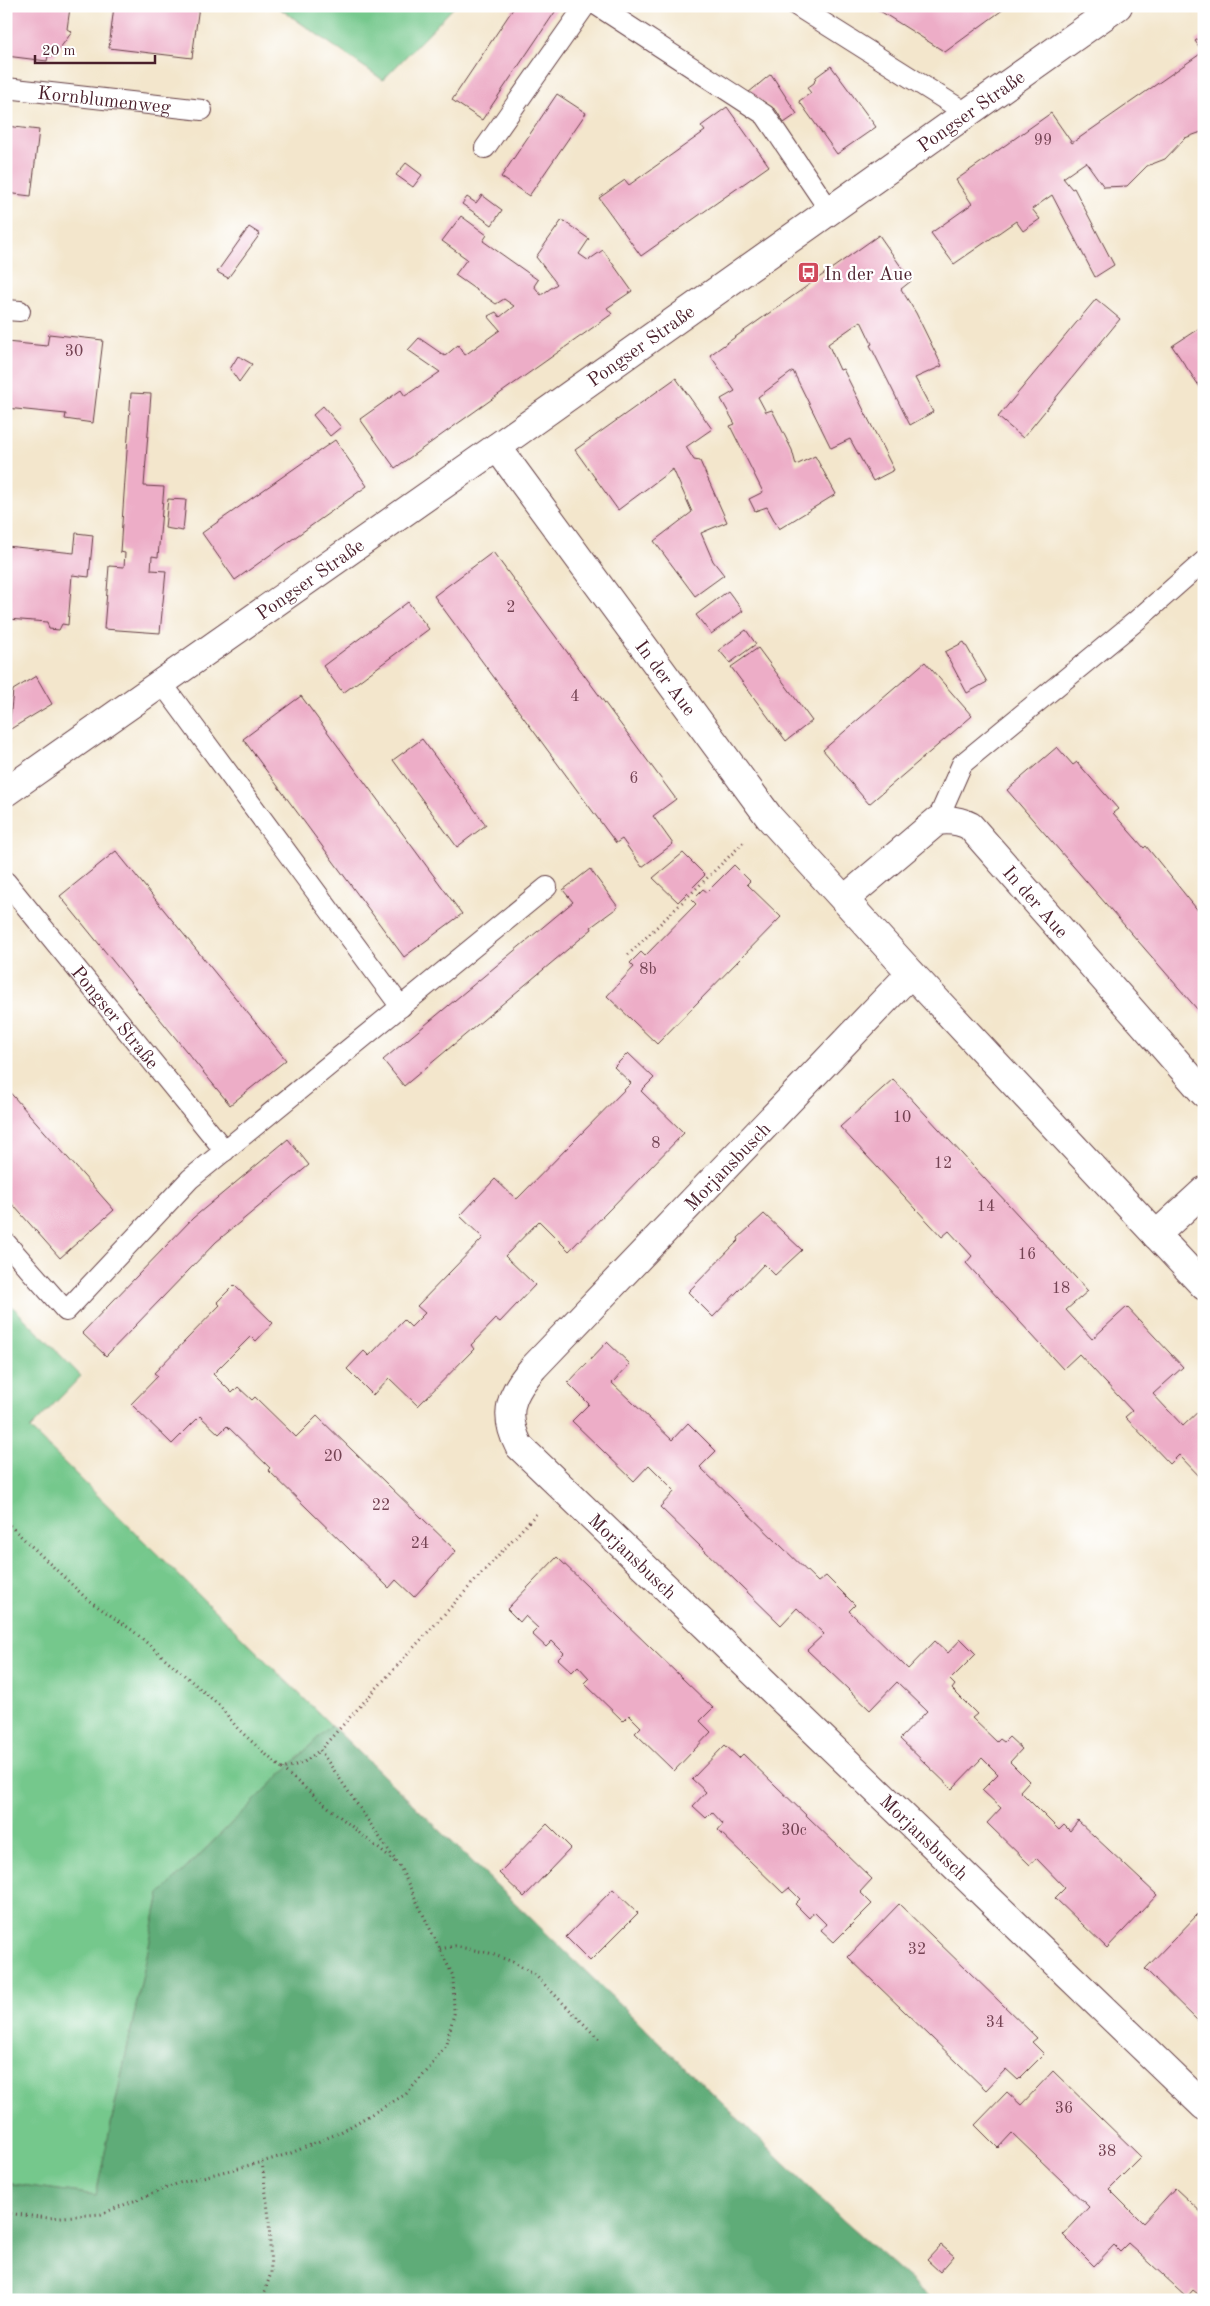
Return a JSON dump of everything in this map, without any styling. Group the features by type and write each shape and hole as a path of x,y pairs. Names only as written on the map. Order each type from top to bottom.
{"street":[{"name":"Pongser Straße","path":"6,792 968,114 1110,9"},
{"name":"In der Aue","path":"497,447 769,817 1204,1286"},
{"name":"In der Aue","path":"936,821 958,821 970,826 1204,1093"},
{"path":"845,899 936,821"},
{"name":"Morjansbusch","path":"911,972 534,1367 518,1388 510,1408 511,1425 514,1436 520,1446 1204,2106"},
{"path":"1156,1235 1204,1191"}],"lane":[{"path":"485,148 585,6"},
{"path":"598,6 765,115 830,211"},
{"path":"797,6 968,114"},
{"name":"Kornblumenweg","path":"6,88 202,110"},
{"path":"936,821 962,764 1136,621 1204,561"},
{"path":"161,682 401,1007"},
{"name":"Pongser Straße","path":"6,882 225,1152"},
{"path":"6,1243 66,1310 190,1179 547,887"}],"path":[{"path":"628,955 769,817"},
{"path":"282,1769 303,1763 320,1750 562,1486"},
{"path":"6,1522 88,1600 132,1630 219,1705 238,1729 282,1769 400,1867"},
{"path":"6,2213 49,2218 101,2214 178,2183 262,2162 339,2132 406,2094 428,2070 446,2044 454,2014 453,1976 400,1867 320,1750"},
{"path":"440,1949 455,1946 489,1953 513,1962 535,1975 600,2040"},
{"path":"262,2162 269,2218 271,2274 262,2300"}],"green space":[{"path":"276,6 455,6 383,80"},
{"path":"6,1300 81,1376 30,1429 331,1725 160,1894 96,2195 6,2183"},
{"path":"331,1725 844,2221 933,2300 6,2300 6,2183 96,2195 160,1894"}],"building":[{"path":"6,6 65,6 70,8 67,29 72,32 54,56 48,56 47,61 6,56"},
{"path":"114,6 199,6 192,58 109,48"},
{"path":"515,6 559,6 482,120 452,100"},
{"path":"872,6 1008,6 945,52"},
{"path":"1204,35 1204,131 1185,138 1165,159 1147,166 1127,186 1104,187 1086,162 1063,178 1072,189 1074,188 1114,265 1095,277 1052,195 1032,209 1040,219 1023,231 1016,221 954,264 931,233 972,204 956,180 1051,113 1072,143 1203,52 1195,41"},
{"path":"831,66 876,127 837,154 799,101 811,93 807,88 814,83 816,77"},
{"path":"771,74 797,114 784,123 776,110 748,93"},
{"path":"557,94 586,113 529,196 501,177"},
{"path":"727,107 769,166 641,256 599,198 625,180 629,185 705,131 701,126"},
{"path":"6,126 39,130 31,196 6,193"},
{"path":"406,163 422,175 413,187 396,175"},
{"path":"482,195 502,210 492,225 462,204 467,197 476,203"},
{"path":"461,216 487,235 483,241 538,280 534,286 541,295 557,284 536,257 562,220 589,239 579,254 589,261 603,250 632,291 607,308 612,314 395,468 360,419 401,390 405,396 440,372 408,350 419,338 445,356 458,345 465,355 500,330 488,316 496,312 500,317 514,306 504,299 496,304 455,275 467,259 442,241"},
{"path":"249,227 260,234 228,278 217,272"},
{"path":"879,235 911,281 901,289 916,313 942,366 915,378 933,412 910,425 870,345 872,344 861,321 828,344 840,370 843,369 894,470 873,481 850,439 831,448 793,371 758,397 766,412 772,410 792,450 796,465 815,456 836,494 779,529 767,507 755,511 749,499 763,492 730,426 735,424 721,399 735,391 710,355"},
{"path":"1096,299 1120,319 1023,438 998,417"},
{"path":"1204,325 1204,393 1172,346"},
{"path":"49,334 103,340 93,423 65,419 66,414 6,408 6,342 47,346"},
{"path":"238,356 252,364 239,382 230,369"},
{"path":"676,378 712,429 686,447 694,460 700,461 727,522 701,533 713,561 724,575 695,596 654,541 692,512 673,469 618,510 575,450"},
{"path":"131,393 151,394 144,486 164,487 158,557 152,556 151,570 166,571 160,633 104,629 109,566 124,567 125,553 120,552"},
{"path":"323,406 341,427 330,436 313,415"},
{"path":"335,440 367,486 235,580 202,533"},
{"path":"168,499 186,500 183,531 165,528"},
{"path":"76,533 93,535 89,577 72,575 68,625 62,624 59,630 49,629 47,622 8,619 6,623 6,546 74,553"},
{"path":"493,552 676,799 653,816 673,844 642,867 622,839 616,843 434,596"},
{"path":"728,591 743,611 711,634 696,615"},
{"path":"408,602 429,629 343,693 323,666"},
{"path":"746,630 756,644 730,663 719,650"},
{"path":"964,642 987,682 967,693 945,652"},
{"path":"758,648 812,721 786,741 731,667"},
{"path":"925,662 972,716 869,804 823,750"},
{"path":"36,676 52,704 9,730 13,690"},
{"path":"301,696 462,914 404,957 243,739"},
{"path":"422,739 486,825 457,847 393,760"},
{"path":"1057,747 1073,765 1077,762 1118,809 1113,813 1144,848 1146,846 1204,918 1204,1017 1007,790"},
{"path":"116,851 286,1060 230,1105 60,896"},
{"path":"683,853 705,875 678,902 653,878"},
{"path":"734,865 750,881 747,884 781,917 657,1044 607,996 634,967 630,963 641,952 645,956 696,904 692,900 703,889 707,892"},
{"path":"590,869 618,907 591,927 592,929 404,1086 383,1060 573,902 563,890"},
{"path":"628,1053 654,1078 641,1091 684,1133 569,1251 539,1221 505,1256 535,1285 500,1322 496,1319 471,1345 474,1349 418,1406 389,1378 373,1395 347,1369 364,1351 369,1356 404,1320 411,1327 425,1313 417,1306 483,1238 460,1216 495,1179 516,1199 518,1198 631,1083 614,1067"},
{"path":"893,1079 1088,1291 1066,1310 1092,1339 1127,1307 1183,1367 1153,1394 1183,1426 1204,1406 1204,1481 1179,1455 1170,1464 1125,1417 1132,1411 1079,1354 1063,1369 966,1263 972,1256 949,1231 942,1237 840,1127"},
{"path":"6,1088 114,1210 60,1258 6,1197"},
{"path":"288,1139 309,1165 216,1242 106,1356 82,1333 193,1218"},
{"path":"764,1214 802,1250 775,1275 764,1264 713,1317 688,1292 739,1240 738,1238"},
{"path":"234,1285 273,1323 256,1341 251,1336 213,1374 232,1393 238,1387 252,1400 255,1397 296,1437 317,1416 456,1551 414,1597 396,1580 389,1588 268,1470 270,1468 227,1426 219,1434 200,1416 172,1444 131,1404 158,1376 154,1373 220,1305 217,1302"},
{"path":"607,1342 630,1364 612,1383 672,1440 688,1423 716,1451 700,1467 818,1582 826,1576 855,1605 849,1611 908,1669 935,1641 948,1653 961,1639 976,1654 950,1680 955,1685 952,1689 977,1714 972,1718 997,1742 1000,1739 1004,1742 1009,1737 1022,1749 1010,1762 1029,1781 1020,1791 1059,1830 1064,1825 1070,1831 1078,1821 1157,1895 1107,1948 1055,1898 1065,1888 1036,1858 1030,1865 987,1823 1001,1808 982,1790 998,1774 982,1758 952,1789 900,1739 927,1711 897,1682 870,1710 807,1650 824,1634 797,1608 781,1625 660,1507 675,1491 649,1465 634,1481 572,1421 589,1404 568,1383"},
{"path":"557,1557 713,1708 700,1721 711,1732 674,1771 635,1733 641,1727 629,1715 623,1721 584,1683 589,1678 578,1666 572,1672 558,1659 564,1653 552,1641 546,1647 532,1634 538,1628 525,1616 520,1622 507,1609"},
{"path":"725,1745 739,1758 743,1754 872,1879 860,1892 872,1904 834,1942 821,1930 826,1924 814,1912 809,1918 795,1904 800,1899 789,1888 783,1893 718,1830 723,1824 712,1812 706,1818 693,1806 706,1792 692,1779"},
{"path":"547,1824 571,1848 524,1897 499,1873"},
{"path":"613,1889 638,1913 590,1961 566,1937"},
{"path":"899,1904 1037,2038 1032,2042 1044,2054 1018,2080 1006,2069 986,2090 848,1957"},
{"path":"1199,1913 1204,1917 1204,2020 1201,2024 1145,1969"},
{"path":"1053,2071 1141,2157 1109,2189 1143,2223 1175,2188 1204,2215 1204,2299 1193,2290 1187,2297 1128,2243 1120,2251 1114,2245 1094,2266 1063,2235 1089,2207 1012,2133 998,2148 975,2125 1007,2092 1021,2105"},
{"path":"941,2245 954,2256 940,2272 927,2260"}],"place":[{"name":"In der Aue","path":"808,273"}]}
